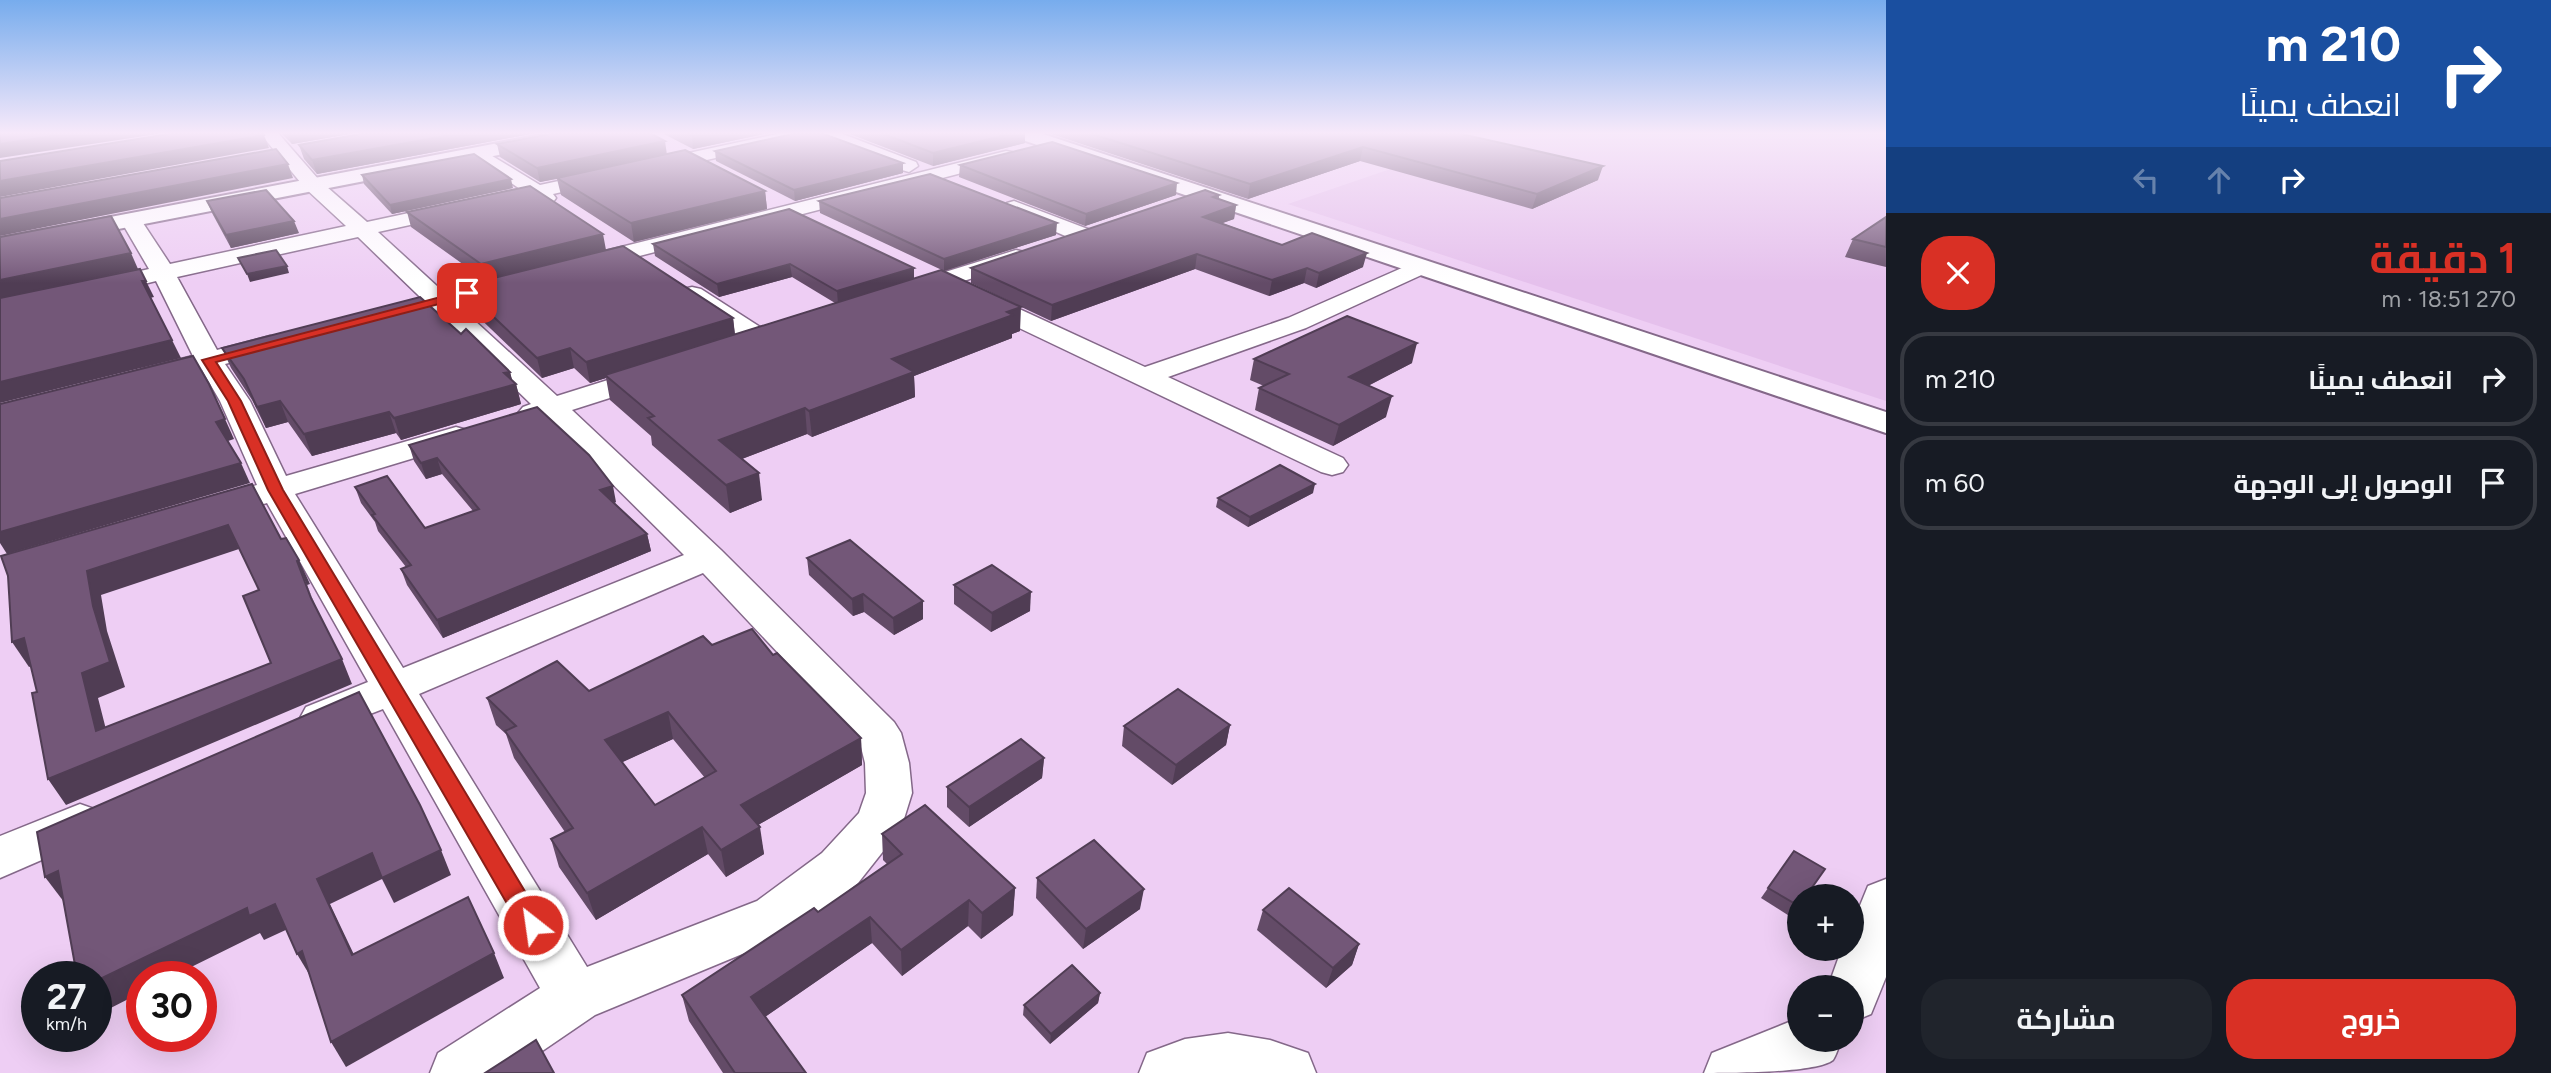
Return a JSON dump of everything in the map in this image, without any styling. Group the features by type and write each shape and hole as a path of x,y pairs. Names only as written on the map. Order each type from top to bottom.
{"main road":[{"path":"0,245 132,220 256,183"},
{"path":"1167,183 1886,423"}],"street":[{"path":"325,183 359,229 440,300 553,407 708,558 879,733 887,763 889,793 879,822 840,868 775,917 575,997 459,1073"},
{"path":"523,183 566,211"},
{"path":"122,281 572,183"},
{"path":"561,269 899,183"},
{"path":"952,183 957,185"},
{"path":"1163,209 1202,195"},
{"path":"768,199 815,222"},
{"path":"881,301 927,275 1098,231 996,200"},
{"path":"132,220 183,306 209,360 234,401 275,490 575,997"},
{"path":"608,239 651,267"},
{"path":"1142,377 1297,323 1420,267"},
{"path":"927,275 1332,465"},
{"path":"673,281 776,336 723,353"},
{"path":"130,381 298,337"},
{"path":"184,517 684,365"},
{"path":"291,731 708,558"},
{"path":"0,858 114,808"},
{"path":"1860,975 1886,901"},
{"path":"1733,1073 1787,1052"},
{"path":"1168,1073 1203,1061 1248,1062 1287,1073"}],"shaded area":[{"path":"1349,183 1886,183 1886,401 1288,204"}],"building":[{"path":"84,183 188,183 0,219 0,198"},
{"path":"370,183 492,183 390,205"},
{"path":"565,183 750,183 765,191 631,223"},
{"path":"780,183 822,183 794,190"},
{"path":"893,183 954,183 1057,223 944,259 819,201"},
{"path":"1006,183 1177,183 1086,214"},
{"path":"1497,183 1563,183 1537,194"},
{"path":"530,186 603,234 481,264 407,212"},
{"path":"266,190 294,221 226,235 207,201"},
{"path":"1205,190 1219,195 1213,197 1236,205 1203,217 1282,245 1312,233 1367,253 1319,273 1307,268 1272,280 1197,254 1052,305 971,268"},
{"path":"789,209 914,268 837,291 790,264 717,284 653,244"},
{"path":"111,216 131,253 0,280 0,237"},
{"path":"1886,217 1886,247 1853,239"},
{"path":"623,246 733,318 586,362 570,348 537,358 461,286"},
{"path":"276,250 287,266 247,274 238,258"},
{"path":"140,269 146,281 142,281 172,340 0,382 0,298"},
{"path":"941,270 1021,307 1007,312 1013,315 892,359 914,372 809,411 805,408 719,440 759,473 726,485 648,418 654,416 605,375"},
{"path":"420,297 461,334 466,329 510,372 504,373 516,384 394,418 389,412 304,434 280,401 257,407 244,379 222,348"},
{"path":"1347,316 1417,343 1349,377 1392,396 1339,425 1259,388 1289,374 1254,359"},
{"path":"193,356 225,419 216,422 241,463 0,532 0,404"},
{"path":"537,407 589,455 613,486 600,490 647,534 437,620 401,569 411,565 372,515 375,514 355,487 387,476 425,528 479,509 437,458 421,463 409,445"},
{"path":"1280,465 1315,484 1250,517 1218,498"},
{"path":"252,484 281,539 286,538 299,560 297,561 311,598 342,659 48,779 32,693 37,692 24,638 12,642 8,576 1,556","holes":["228,525 259,590 243,596 271,663 96,731 82,673 110,662 93,606 87,571"]},
{"path":"850,540 923,601 893,618 863,594 852,599 807,558"},
{"path":"992,565 1031,592 992,613 954,585"},
{"path":"752,629 773,655 777,653 861,738 741,805 760,827 721,850 702,827 587,893 551,839 573,828 505,731 516,726 487,698 557,661 589,691 703,636 712,645","holes":["668,712 716,771 655,805 605,740"]},
{"path":"1178,689 1230,725 1176,765 1124,726"},
{"path":"359,692 441,850 382,878 372,853 317,879 352,955 468,897 494,953 331,1042 302,951 297,954 275,904 249,916 247,908 137,961 126,961 126,966 112,973 112,961 74,961 58,871 45,877 37,832"},
{"path":"1021,739 1044,758 969,807 947,787"},
{"path":"925,805 1015,888 982,913 969,900 901,950 870,917 751,997 806,1073 735,1073 682,995 814,908 818,912 902,854 882,834"},
{"path":"1094,840 1144,889 1086,929 1037,878"},
{"path":"1794,851 1825,869 1814,884 1787,884 1787,899 1768,888"},
{"path":"1289,888 1359,944 1333,968 1263,910"},
{"path":"1072,965 1100,993 1051,1034 1024,1005"},
{"path":"536,1040 554,1073 485,1073"}],"route":[{"path":"467,293 209,360 234,401 275,490 533,925"}]}
